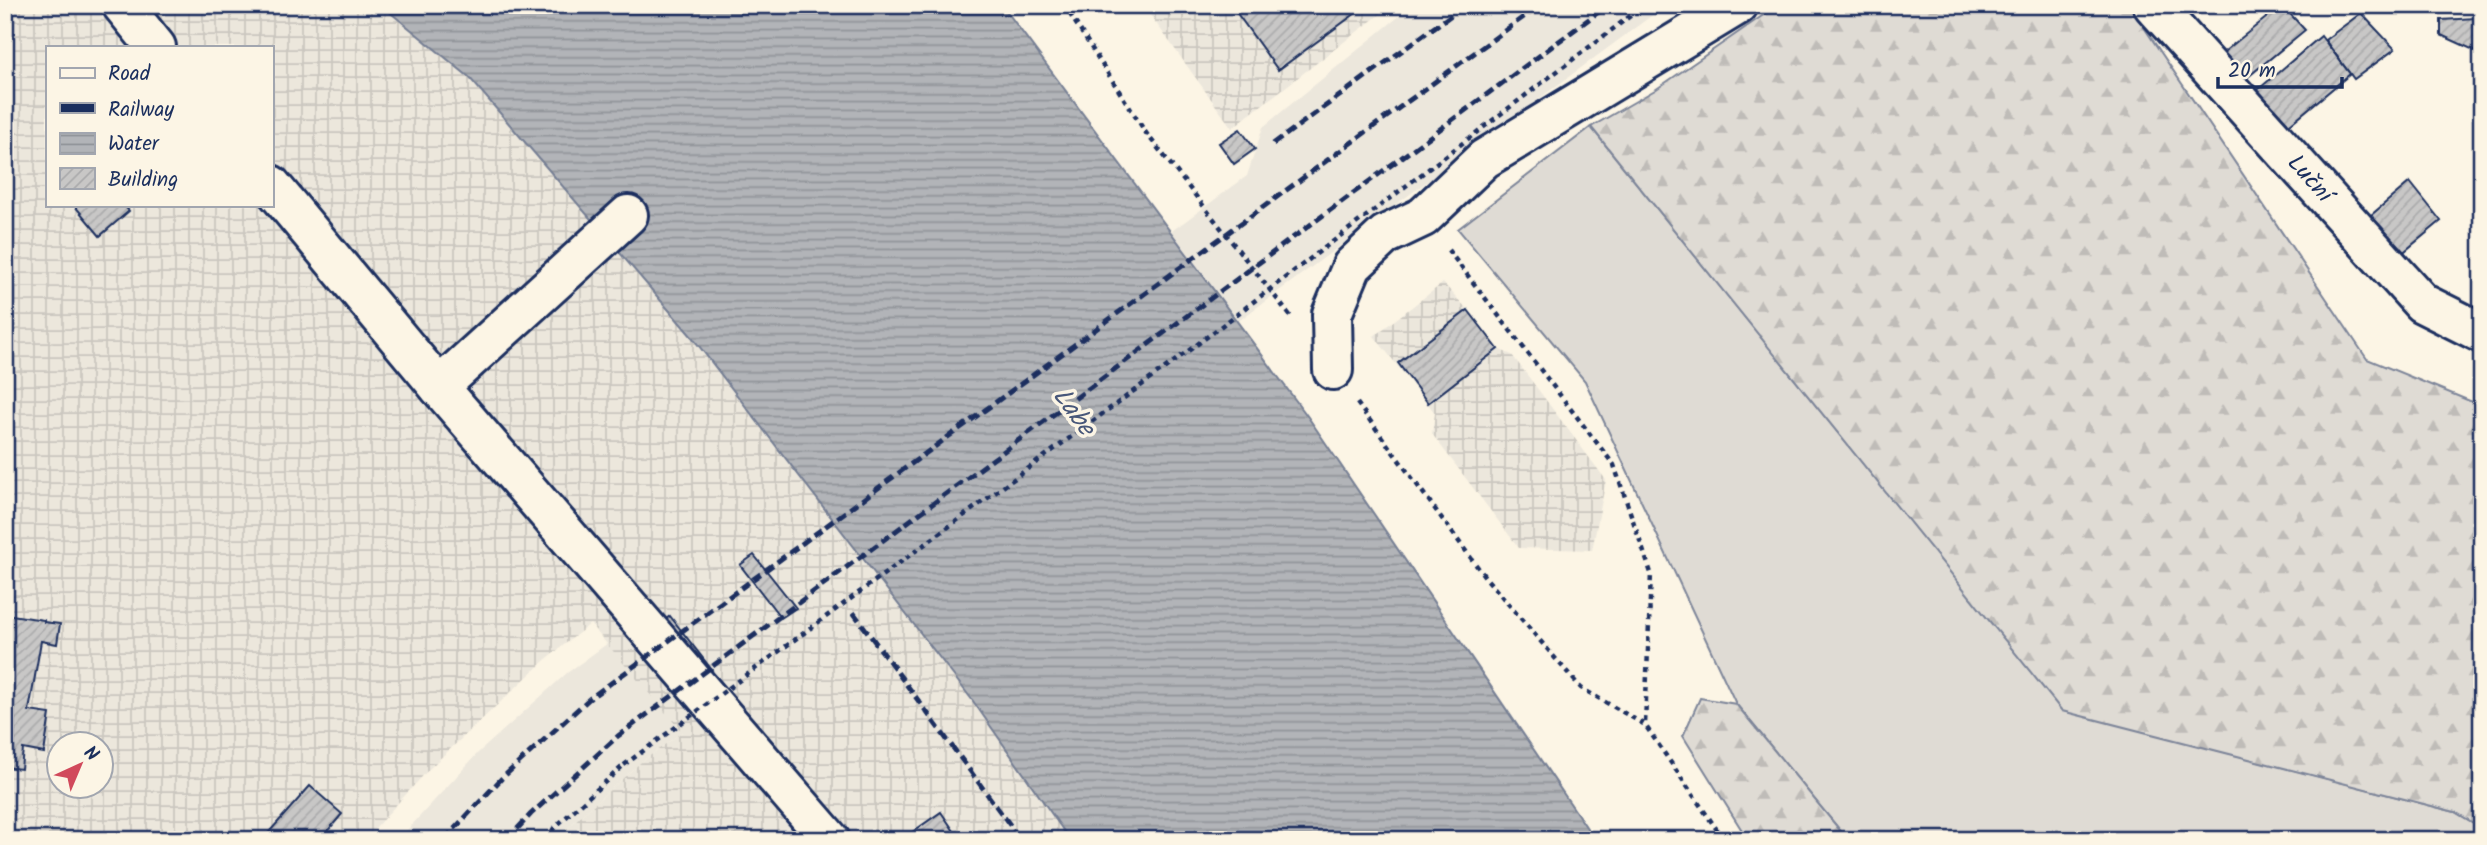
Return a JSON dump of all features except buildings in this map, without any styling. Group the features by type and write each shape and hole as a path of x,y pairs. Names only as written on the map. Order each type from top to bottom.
{"street":[{"path":"121,5 155,46"},
{"path":"1332,370 1332,314 1352,266 1385,236 1423,217 1484,159 1738,5"},
{"name":"Luční","path":"2153,5 2422,303 2482,333"},
{"path":"273,188 439,387 830,840"},
{"path":"439,387 628,215"}],"path":[{"path":"1063,5 1146,133 1332,370 1485,577 1581,688 1645,725 1724,840"},
{"path":"547,840 554,828 624,765 1195,346 1646,5"},
{"path":"1423,217 1614,466 1651,573 1645,725"}],"shaded area":[{"path":"5,5 381,5 469,77 692,337 973,701 1070,840 554,840 640,763 682,732 590,624 544,661 431,767 364,840 5,840"},
{"path":"1143,5 1392,5 1232,128"},
{"path":"1413,5 1666,5 640,763 554,840 398,840 478,753 567,673 1247,176 1263,127"},
{"path":"1443,283 1498,349 1512,355 1606,480 1592,550 1519,548 1432,434 1435,413 1374,336"}],"green space":[{"path":"1778,5 2129,5 2367,359 2482,406 2482,828 2455,812 2062,711 1591,127 1655,90"},
{"path":"1591,127 2062,710 2455,812 2482,828 2482,840 1848,840 1736,704 1585,381 1458,229"},
{"path":"1700,698 1736,704 1848,840 1748,840 1683,736"}],"water":[{"name":"Labe","path":"381,5 1002,5 1308,417 1595,840 1070,840 973,701 692,337 469,77"}],"railway":[{"path":"1273,144 1465,5"},
{"path":"444,840 502,778 589,699 1540,5"},
{"path":"507,840 531,814 618,736 1608,5"},
{"path":"853,612 1021,840"}]}
